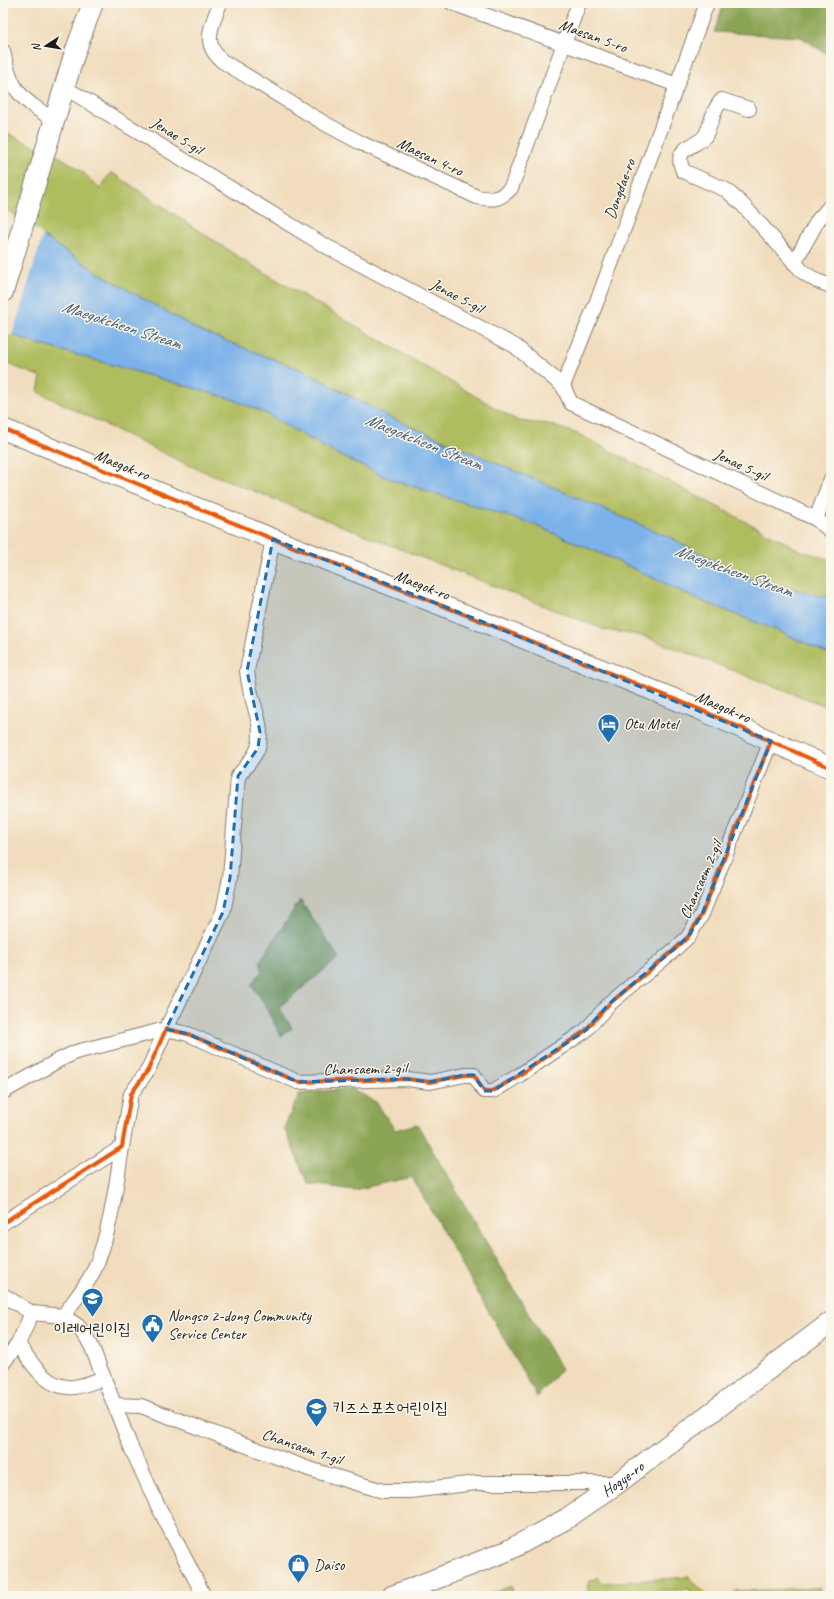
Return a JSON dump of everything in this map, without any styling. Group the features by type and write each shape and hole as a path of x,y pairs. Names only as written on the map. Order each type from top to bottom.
{"street":[{"path":"3,292 64,87 93,3"},
{"name":"Maesan 4-ro","path":"220,3 209,36 210,46 214,55 222,61 324,123 361,143 477,197 489,199 502,197 511,188 578,3"},
{"name":"Maesan 5-ro","path":"452,3 677,85"},
{"name":"Dongdae-ro","path":"563,386 601,291 707,3"},
{"path":"3,51 8,73 17,91 51,129"},
{"name":"Jenae 5-gil","path":"64,87 322,244 515,346 563,386 571,403 816,519 831,531"},
{"path":"749,109 722,100 717,106 705,136 686,150 681,156 680,165 683,171 726,190 742,204 803,272 817,281 831,286"},
{"path":"794,263 818,220 831,205"},
{"name":"Maegok-ro","path":"3,429 273,539 699,709 831,768"},
{"path":"816,519 831,479"},
{"path":"62,1316 93,1271 102,1247 114,1196 131,1094 148,1070 166,1029 223,912 230,878 238,776 249,764 258,748 260,732 258,715 250,693 247,671 273,539"},
{"name":"Chansaem 2-gil","path":"166,1029 188,1034 298,1082 407,1079 430,1082 465,1075 474,1075 484,1090 493,1091 518,1076 584,1031 609,1004 688,937 702,914 771,742"},
{"path":"3,1092 76,1052 166,1029"},
{"path":"3,1223 122,1147"},
{"path":"3,1295 32,1313 62,1316 78,1326 91,1345 130,1445 156,1502 204,1596"},
{"path":"3,1363 18,1344 32,1313"},
{"name":"Hogye-ro","path":"392,1596 507,1551 566,1519 618,1483 831,1322"},
{"path":"18,1344 40,1374 59,1386 74,1387 104,1378"},
{"name":"Chansaem 1-gil","path":"115,1405 141,1406 309,1469 383,1491 410,1491 476,1483 618,1483"}],"highlighted area":[{"path":"273,539 481,621 771,741 702,914 688,937 609,1004 585,1031 493,1091 484,1091 474,1075 465,1075 430,1082 407,1079 298,1082 188,1034 166,1029 223,912 230,878 238,776 258,748 260,732 247,671"}],"green space":[{"path":"724,3 831,3 831,57 801,37 714,32"},
{"path":"3,130 19,139 62,158 82,172 100,189 111,172 243,260 518,421 548,424 578,434 802,551 831,560 831,598 749,579 671,538 389,417 304,371 200,331 97,272 5,211 3,207"},
{"path":"3,331 32,342 232,399 265,413 331,451 387,478 535,525 609,557 697,599 781,632 831,655 831,708 643,636 605,630 188,465 38,392 41,377 3,362"},
{"path":"300,900 339,958 279,1007 292,1028 281,1036 260,997 251,985 262,971 260,961"},
{"path":"351,1088 376,1102 395,1130 417,1124 561,1369 537,1397 412,1177 354,1190 308,1184 284,1128 299,1094"},
{"path":"598,1577 604,1583 689,1577 708,1596 692,1596 690,1589 624,1594 621,1596 603,1596 587,1591 590,1581"},
{"path":"512,1586 513,1596 482,1596"},
{"path":"820,1588 819,1596 732,1596 736,1591"}],"water":[{"name":"Maegokcheon Stream","path":"3,207 5,211 97,272 200,331 304,371 389,417 671,538 749,579 831,598 831,655 781,632 697,599 609,557 535,525 387,478 331,451 265,413 232,399 32,342 3,331"}],"pier":[{"path":"8,211 43,235 12,336 3,333 3,226"}],"cycle path":[{"path":"3,429 273,539 699,709 831,768"},
{"path":"3,1223 122,1147 131,1094 148,1070 166,1029 188,1034 298,1082 407,1079 430,1082 465,1075 474,1075 484,1091 493,1091 518,1076 585,1031 609,1004 688,937 702,914 771,741"}],"place":[{"name":"Otu Motel","path":"608,744"},
{"name":"이레어린이집","path":"92,1318"},
{"name":"Nongso 2-dong Community Service Center","path":"152,1344"},
{"name":"키즈스포츠어린이집","path":"316,1428"},
{"name":"Daiso","path":"299,1584"}]}
